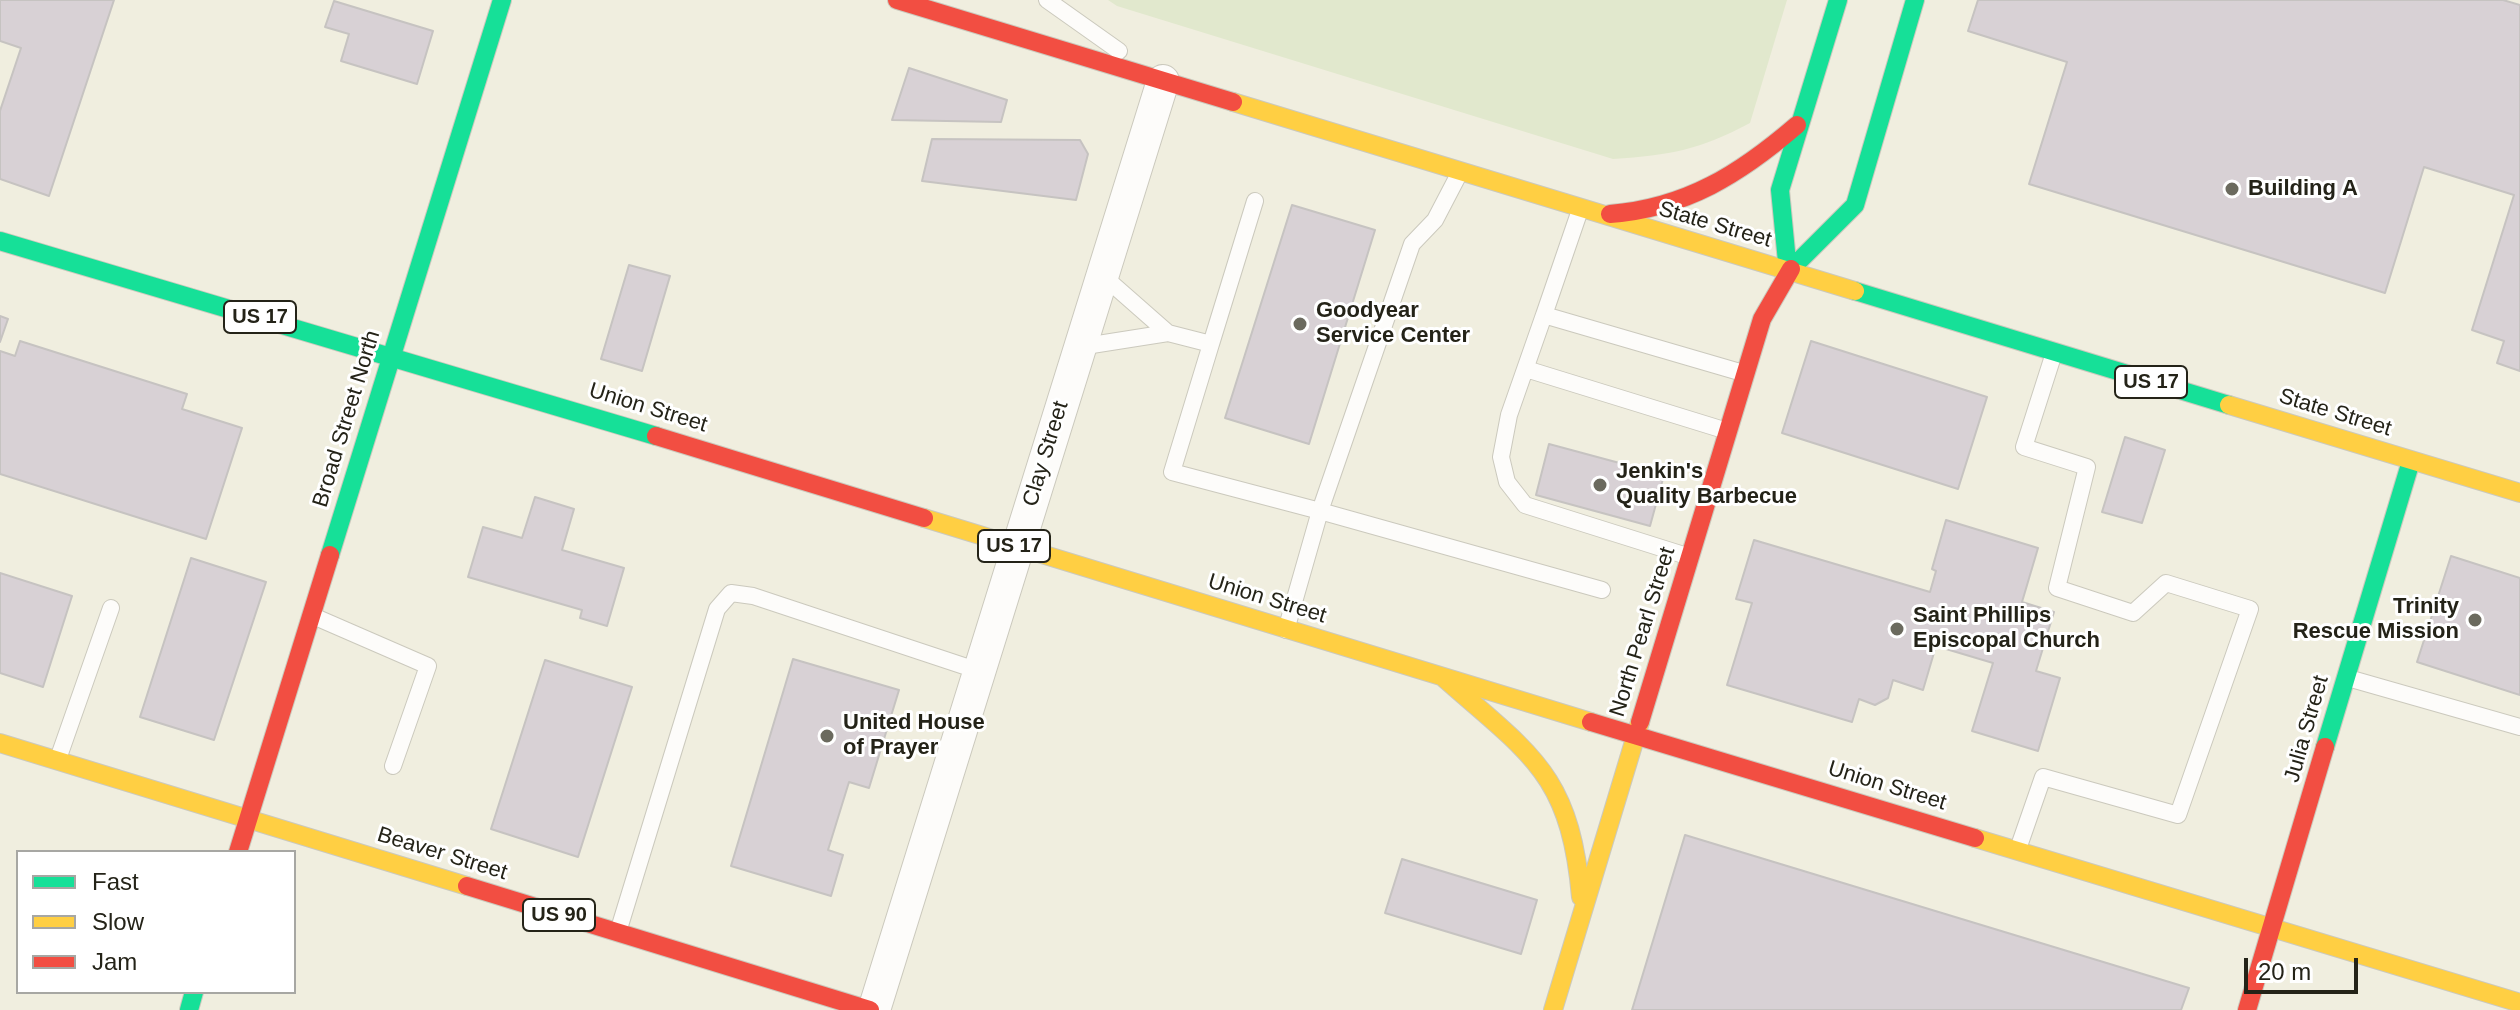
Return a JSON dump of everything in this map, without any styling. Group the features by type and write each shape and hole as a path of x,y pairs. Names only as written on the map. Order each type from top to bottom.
{"main road":[{"name":"Broad Street North","path":"239,850 502,0"},
{"name":"State Street","path":"897,0 1586,212 2520,493"},
{"path":"1788,272 1780,190 1797,125 1838,0"},
{"name":"North Pearl Street","path":"1553,1010 1762,319 1788,272 1855,205 1915,0"},
{"path":"1586,212 1646,213 1701,194 1753,164 1797,125"},
{"name":"Union Street","path":"0,241 392,355 1286,630 2520,1003"},
{"name":"Julia Street","path":"2247,1010 2411,461"},
{"path":"1444,678 1533,760 1561,799 1578,852 1582,917"},
{"name":"Beaver Street","path":"0,743 872,1010"}],"street":[{"name":"Clay Street","path":"872,1010 1163,81"}],"lane":[{"path":"1047,0 1163,81"},
{"path":"1286,630 1320,511 1412,244 1435,220 1459,173"},
{"path":"1255,201 1172,472 1602,590"},
{"path":"1586,212 1544,315 1509,415 1501,457 1507,482 1525,505 1691,557"},
{"path":"1102,275 1168,333"},
{"path":"1544,315 1747,374"},
{"path":"1079,347 1168,333 1211,344"},
{"path":"2017,850 2043,777 2178,815 2250,609 2166,583 2133,613 2057,588 2087,467 2024,447 2054,353"},
{"path":"1526,369 1729,431"},
{"path":"617,933 717,609 731,593 753,596 979,671"},
{"path":"58,760 111,608"},
{"path":"311,616 428,666 393,766"},
{"path":"2347,678 2520,727"}],"green space":[{"path":"1108,0 1787,0 1750,123 1684,150 1613,159 1117,6"}],"building":[{"path":"0,0 114,0 49,196 0,179 0,111 21,48 0,41"},
{"name":"Building A","path":"1978,0 2503,0 2520,5 2520,371 2497,363 2504,341 2472,330 2514,195 2424,167 2385,293 2029,184 2067,62 1968,31"},
{"path":"334,1 433,31 417,84 341,61 349,34 325,27"},
{"path":"909,68 1007,100 1001,122 892,120"},
{"path":"932,139 1080,140 1088,154 1076,200 922,181"},
{"name":"Goodyear Service Center","path":"1292,205 1375,230 1309,444 1225,418"},
{"path":"629,265 670,276 642,371 601,359"},
{"path":"0,316 8,319 0,342"},
{"path":"20,341 187,394 182,409 242,428 206,539 0,474 0,351 15,356"},
{"path":"1811,341 1987,397 1958,489 1782,433"},
{"path":"2125,437 2165,450 2142,523 2102,512"},
{"name":"Jenkin's Quality Barbecue","path":"1549,444 1664,475 1650,526 1536,495"},
{"path":"535,497 574,509 562,550 624,568 607,626 580,618 582,610 468,577 483,527 522,538"},
{"name":"Saint Phillips Episcopal Church","path":"1946,520 2038,548 2022,602 2054,612 2036,671 2060,678 2038,751 1972,731 1993,663 1936,646 1923,690 1893,680 1888,698 1875,705 1859,699 1852,722 1727,685 1752,603 1736,599 1754,540 1930,592 1936,571 1932,569"},
{"name":"Trinity Rescue Mission","path":"2451,556 2520,578 2520,695 2417,662"},
{"path":"191,558 266,582 214,740 140,717"},
{"path":"0,573 72,596 43,687 0,673"},
{"name":"United House of Prayer","path":"793,659 899,690 869,788 849,782 828,850 843,855 831,896 731,866"},
{"path":"545,660 632,687 578,857 491,829"},
{"path":"1685,835 2189,988 2181,1010 1632,1010"},
{"path":"1402,859 1537,900 1521,954 1385,913"}],"traffic: fast":[{"path":"330,555 502,0"},
{"path":"1788,272 1780,190 1838,0"},
{"path":"1791,269 1855,205 1915,0"},
{"path":"0,241 656,436"},
{"path":"1855,291 2229,405"},
{"path":"2325,747 2411,461"},
{"path":"189,1010 193,994"}],"traffic: slow":[{"path":"1233,102 1855,291"},
{"path":"2229,405 2520,493"},
{"path":"924,518 1591,722"},
{"path":"1444,678 1501,727 1541,770 1556,794 1567,821 1576,855 1581,897"},
{"path":"1553,1010 1640,722"},
{"path":"0,743 467,886"},
{"path":"1975,838 2520,1003"}],"traffic: jam":[{"path":"897,0 1233,102"},
{"path":"1610,214 1663,204 1711,186 1754,159 1797,125"},
{"path":"1640,722 1762,319 1791,269"},
{"path":"656,436 924,518"},
{"path":"239,850 330,555"},
{"path":"1591,722 1975,838"},
{"path":"2247,1010 2325,747"},
{"path":"467,886 870,1010"}],"place":[{"name":"Building A","path":"2232,189"},
{"name":"Goodyear Service Center","path":"1300,324"},
{"name":"Jenkin's Quality Barbecue","path":"1600,485"},
{"name":"Trinity Rescue Mission","path":"2475,620"},
{"name":"Saint Phillips Episcopal Church","path":"1897,629"},
{"name":"United House of Prayer","path":"827,736"}]}
